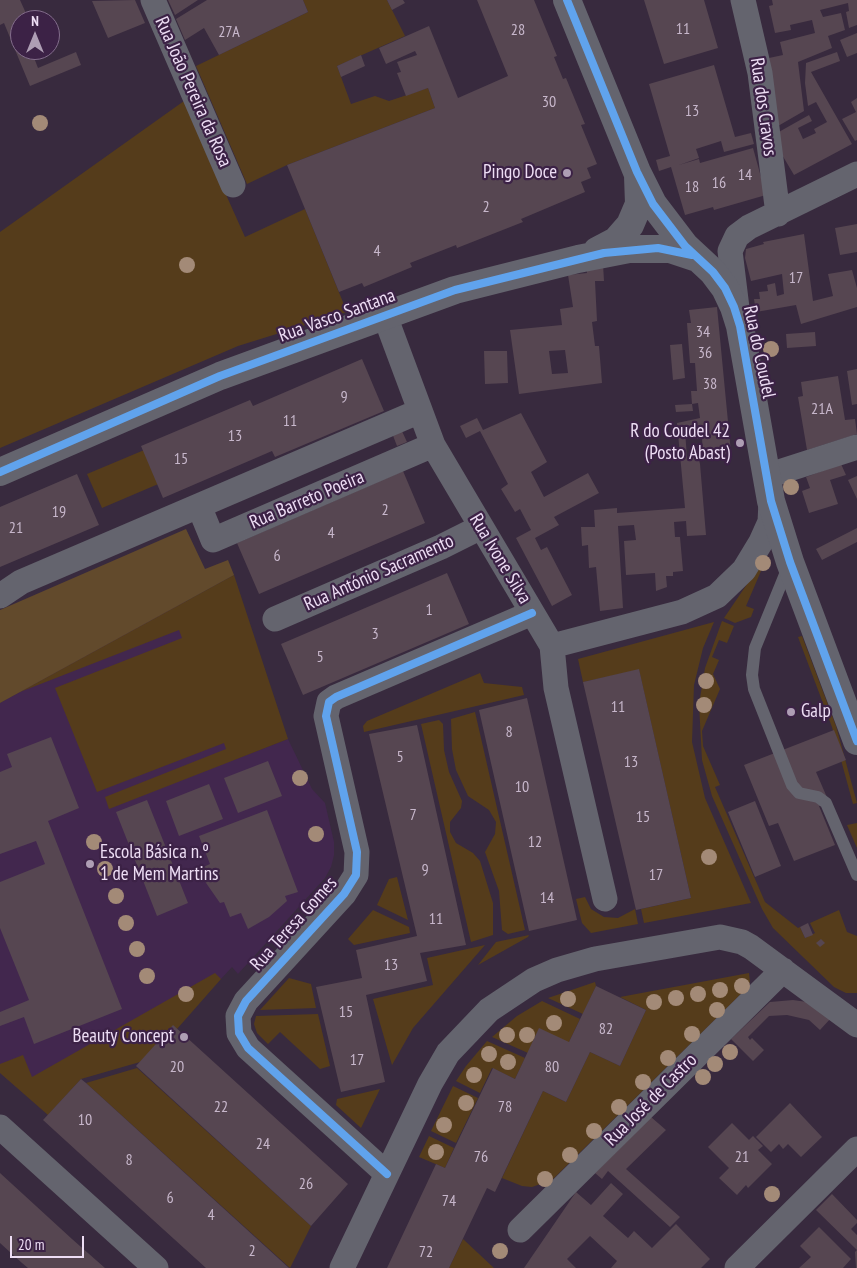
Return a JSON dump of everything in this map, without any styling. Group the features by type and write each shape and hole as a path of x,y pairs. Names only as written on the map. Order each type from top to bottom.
{"street":[{"name":"Rua João Pereira da Rosa","path":"152,0 233,185"},
{"name":"Rua do Coudel","path":"567,0 638,172 663,219 713,272 725,288 740,326 769,489 790,562 857,742"},
{"name":"Rua dos Cravos","path":"743,0 760,72 778,214"},
{"name":"Rua Vasco Santana","path":"578,258 616,241 630,225 639,204 638,172"},
{"path":"740,326 731,260 733,243 742,230 857,174"},
{"name":"Rua Vasco Santana","path":"0,472 220,376 455,290 578,258 629,249 658,248 677,250 698,258"},
{"name":"Rua Ivone Silva","path":"385,316 434,445 552,646 556,688 604,899"},
{"name":"Rua Barreto Poeira","path":"0,596 21,582 420,411"},
{"name":"Rua Barreto Poeira","path":"198,506 213,540 434,445"},
{"path":"552,646 682,612 717,596 744,570 761,542 770,522 769,489 857,447"},
{"name":"Rua António Sacramento","path":"276,619 442,547 481,527"},
{"name":"Rua Teresa Gomes","path":"386,1174 248,1048 239,1034 238,1016 246,1001 344,894 356,875 356,852 326,716 329,702 336,697 532,612"},
{"path":"342,1268 435,1073 448,1053 489,1010 534,980 557,970 595,959 715,937 742,942 832,1005 857,1025"},
{"name":"Rua José de Castro","path":"520,1230 783,970"},
{"path":"832,1005 857,1010"},
{"path":"0,1126 156,1268"},
{"path":"737,1268 857,1149"}],"lane":[{"path":"790,562 755,648 752,675 754,689 792,785 799,793 818,797 826,803 857,876"}],"shaded area":[{"path":"303,0 387,0 405,36 337,66 351,104 375,96 389,101 428,88 435,108 287,165 247,184 196,66 308,12"},
{"path":"184,101 245,237 305,209 347,312 238,346 0,448 0,232"},
{"path":"149,448 163,482 102,508 87,474"},
{"path":"186,529 205,569 228,560 234,575 0,703 0,610"},
{"path":"758,568 761,571 746,606 754,609 751,617 735,623 724,618"},
{"path":"234,575 288,739 109,809 105,797 226,749 224,743 97,792 55,688 182,638 179,630 20,692"},
{"name":"Escola Básica n.º 1 de Mem Martins","path":"186,601 233,760 288,739 312,789 325,803 334,842 334,855 331,867 325,878 238,974 232,967 221,979 22,1092 0,1073 0,703"},
{"path":"722,621 734,626 727,643 719,640 712,657 719,660 713,674 720,689 702,731 703,746 720,785 715,787 765,902 798,928 800,927 805,938 815,933 810,923 839,910 847,932 857,936 857,993 846,993 834,987 773,928 762,909 712,796 702,760 699,704 705,668"},
{"path":"714,622 703,648 694,685 692,742 705,798 751,903 644,923 641,909 691,898 639,670 583,682 578,659"},
{"path":"802,636 836,726 857,803 853,804 832,727 798,637"},
{"path":"480,673 484,683 522,687 524,695 364,732 363,726 367,721"},
{"path":"475,712 525,930 508,934 502,930 499,891 485,852 495,834 496,822 489,810 468,796 456,770 452,749 451,719"},
{"path":"439,720 443,724 444,750 449,772 462,801 461,808 450,822 450,832 456,843 473,853 480,861 493,903 493,935 471,942 421,724"},
{"path":"857,823 857,848 847,825"},
{"path":"397,877 408,920 377,905 389,879"},
{"path":"585,897 591,909 604,917 618,918 635,909 638,924 591,933 582,923 576,899"},
{"path":"373,910 409,927 410,933 354,945 348,939"},
{"path":"529,935 528,937 478,965 496,942"},
{"path":"485,945 413,1028 392,1065 373,999 433,985 427,958"},
{"path":"215,973 221,979 177,1029 140,1062 81,1079 48,1115 0,1073 0,1064 23,1055 32,1077"},
{"path":"749,973 750,982 745,990 552,1180 532,1187 522,1186 502,1178 543,1091 566,1102 590,1052 620,1066 646,1010 620,997"},
{"path":"289,978 311,984 316,1008 260,1010"},
{"path":"595,982 596,986 583,1014 548,998"},
{"path":"542,1001 580,1019 569,1042 528,1053 492,1037 517,1016"},
{"path":"318,1014 330,1066 320,1069 280,1032 268,1044 257,1033 254,1024 256,1016"},
{"path":"487,1041 525,1058 515,1079 492,1068 480,1093 456,1081"},
{"path":"137,1068 311,1226 290,1268 86,1083"},
{"path":"453,1086 478,1098 456,1143 431,1131"},
{"path":"380,1089 361,1128 336,1105 337,1099"},
{"path":"429,1136 454,1148 445,1168 419,1157"},
{"path":"463,1239 494,1268 449,1268"}],"building":[{"path":"0,0 20,0 24,10 10,10 10,38 4,23 0,25"},
{"path":"135,0 145,23 108,38 92,1"},
{"path":"168,0 198,0 175,15"},
{"path":"207,0 303,0 308,12 219,55 204,28 185,40 176,19"},
{"path":"387,0 403,0 405,3 392,10"},
{"path":"477,0 534,0 557,56 554,57 563,79 566,78 585,124 581,125 597,164 587,168 591,178 581,182 585,192 521,219 523,222 457,248 456,245 410,263 412,267 364,287 362,283 339,292 287,165 435,108 428,88 406,96 397,73 401,72 397,62 417,55 415,51 386,64 379,48 429,26 458,98 508,76"},
{"path":"644,0 704,0 718,48 664,64"},
{"path":"772,0 857,0 857,25 849,28 846,12 849,11 848,3 820,10 823,17 841,13 845,30 828,36 832,48 798,62 804,111 778,126 769,58 783,55 780,42 815,33 812,20 790,25 791,30 775,33 769,6 773,5"},
{"path":"857,33 857,53 847,57 840,40"},
{"path":"76,52 81,65 30,86 19,60 35,60 38,68"},
{"path":"837,52 840,61 811,72 852,144 794,175 778,148 777,133 809,115 812,121 798,128 803,139 816,133 814,129 827,122 816,102 808,106 805,83 806,63"},
{"path":"361,55 365,66 341,77 337,66"},
{"path":"714,65 735,137 751,133 754,144 724,152 721,141 696,149 699,158 679,165 699,159 700,163 753,148 766,195 714,210 713,207 685,215 671,167 659,171 656,160 670,156 649,84"},
{"path":"857,98 857,140 855,141 842,119 856,112 851,102"},
{"path":"857,224 857,252 840,255 835,228"},
{"path":"804,234 813,301 833,296 828,274 852,270 857,288 857,307 801,324 796,305 756,312 754,299 760,299 759,292 768,291 767,285 775,283 777,296 784,294 782,274 751,281 745,258 746,249 764,244 763,242"},
{"path":"603,264 604,281 595,281 597,321 592,322 595,346 599,346 602,383 519,394 510,330 562,325 560,309 573,307 568,275 587,273 586,265","holes":["565,350 568,373 552,374 549,351"]},
{"path":"717,307 731,453 703,456 702,438 696,439 695,429 685,430 687,458 698,456 700,464 706,535 687,536 686,521 674,522 675,537 680,537 683,571 673,572 673,576 666,576 667,587 656,591 655,573 626,575 624,541 636,540 634,525 618,526 623,608 600,611 596,567 589,568 588,545 582,546 581,527 595,527 594,510 617,508 617,513 685,508 677,423 700,418 698,403 692,404 691,391 697,391 695,363 690,363 687,323 691,323 689,310"},
{"path":"815,332 816,346 787,348 786,334"},
{"path":"682,344 685,378 673,380 670,345"},
{"path":"484,351 507,351 508,383 485,384"},
{"path":"362,359 384,411 275,457 272,451 163,498 141,446 250,400 253,406"},
{"path":"857,369 857,404 852,405 847,371"},
{"path":"838,376 845,420 855,419 857,434 807,450 798,397 803,396 801,382"},
{"path":"692,404 693,411 676,412 675,405"},
{"path":"521,413 547,462 531,472 544,497 588,473 599,493 554,517 559,525 535,538 541,550 547,547 572,595 552,606 516,538 531,530 520,509 515,512 501,489 508,484 480,431 466,438 460,426 477,418 483,430"},
{"path":"401,429 407,442 397,446 392,433"},
{"path":"841,464 846,475 830,480 838,504 809,513 802,491 810,488 806,477"},
{"path":"403,471 425,523 259,594 237,543"},
{"path":"77,474 99,525 0,567 0,507"},
{"path":"857,476 857,499 848,480"},
{"path":"857,528 857,542 822,560 816,549"},
{"path":"447,573 469,624 303,695 281,644"},
{"path":"639,669 691,898 636,910 583,682"},
{"path":"527,698 577,920 529,931 479,710"},
{"path":"417,725 466,945 420,953 427,981 366,995 385,1082 341,1092 316,987 362,978 356,950 417,936 369,734"},
{"path":"834,730 846,760 816,772 829,802 819,806 835,845 794,861 778,823 769,826 744,765"},
{"path":"51,737 79,808 48,821 122,1009 34,1044 24,1017 0,1026 0,1012 29,1000 0,928 0,882 45,864 36,841 0,854 0,772 12,767 7,754"},
{"path":"268,761 282,796 238,813 224,778"},
{"path":"209,784 223,819 179,836 166,801"},
{"path":"147,800 188,903 157,916 116,812"},
{"path":"755,801 781,866 755,877 728,812"},
{"path":"267,810 298,892 285,896 287,901 269,917 248,929 241,913 230,917 224,902 220,903 197,870 210,864 199,836"},
{"path":"808,923 813,935 805,938 800,927"},
{"path":"821,939 825,943 820,947 816,943"},
{"path":"596,986 646,1010 620,1066 590,1052 566,1102 543,1091 495,1192 487,1188 449,1268 387,1268 436,1164 445,1168 493,1068 515,1079 539,1028 569,1042"},
{"path":"793,1000 807,1002 831,1018 820,1030 809,1020 787,1015 769,1016 748,1037 750,1040 752,1038 764,1050 753,1061 731,1039 770,1002"},
{"path":"173,1025 348,1184 311,1226 136,1066"},
{"path":"81,1079 289,1268 206,1268 89,1162 43,1120"},
{"path":"790,1103 822,1137 801,1157 788,1144 783,1149 779,1144 771,1152 756,1137"},
{"path":"651,1117 666,1130 626,1169 680,1217 670,1227 608,1171 602,1179 595,1173"},
{"path":"732,1123 749,1140 753,1136 763,1146 758,1150 772,1164 748,1188 746,1185 737,1195 719,1178 729,1168 708,1147"},
{"path":"0,1173 105,1268 28,1268 22,1263 0,1243"},
{"path":"611,1183 623,1194 603,1216 628,1238 634,1231 652,1248 676,1224 710,1259 701,1268 611,1268 617,1261 590,1236 567,1259 576,1268 524,1268 576,1192 591,1205"},
{"path":"832,1194 857,1220 857,1223 851,1229 857,1235 857,1250 816,1210"},
{"path":"819,1227 851,1259 843,1268 799,1268 811,1257 800,1246"},
{"path":"857,1250 857,1268 856,1268 855,1252"}],"cycle path":[{"path":"567,0 637,172 653,204 685,246 713,272 725,288 734,307 740,326 771,501 790,562 857,741"},
{"path":"0,472 220,376 455,290 604,253 658,248 692,255"},
{"path":"387,1174 248,1048 239,1033 238,1016 246,1001 344,894 356,875 357,852 326,716 329,702 336,697 532,613"}],"place":[{"name":"Pingo Doce","path":"567,173"},
{"name":"R do Coudel 42 (Posto Abast)","path":"740,443"},
{"name":"Galp","path":"791,712"},
{"name":"Escola Básica n.º 1 de Mem Martins","path":"90,864"},
{"name":"Beauty Concept","path":"184,1037"}]}
